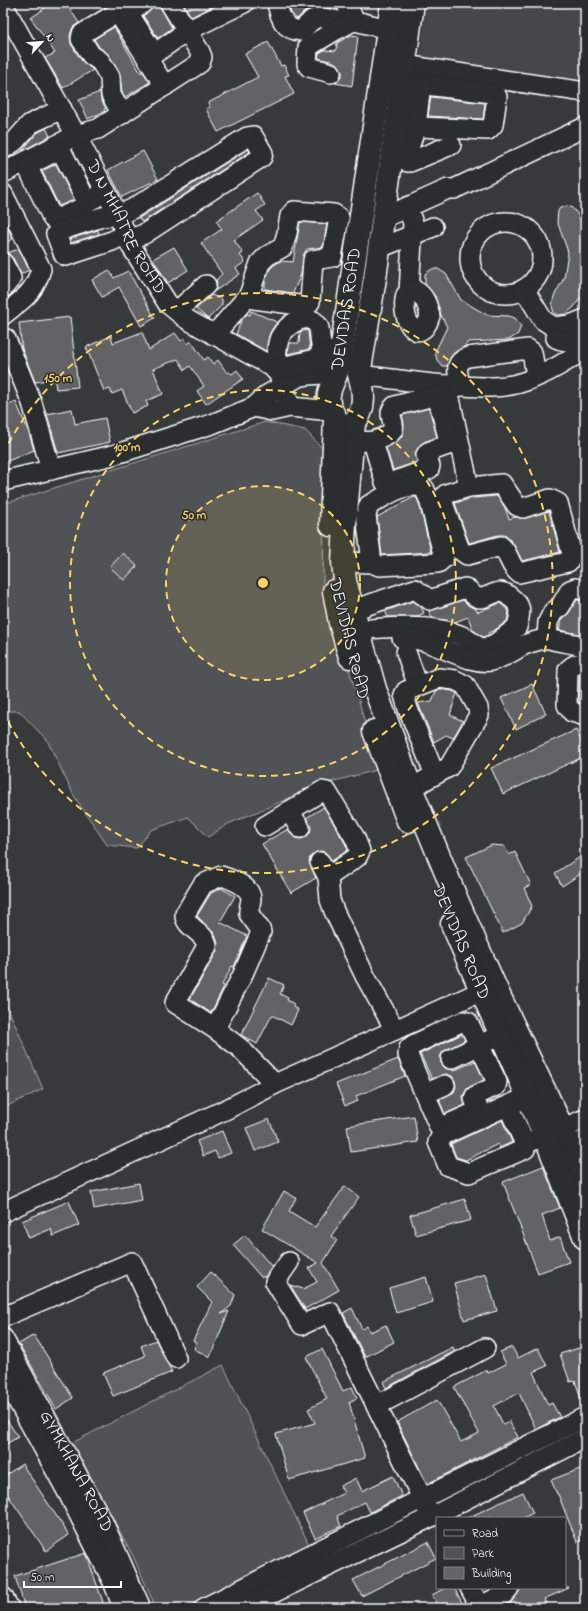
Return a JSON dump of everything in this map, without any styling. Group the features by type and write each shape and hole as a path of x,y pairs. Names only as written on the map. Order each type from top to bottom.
{"main road":[{"name":"DEVIDAS ROAD","path":"392,3 331,364 332,382 329,393 329,405 349,427 343,562 345,581 357,627 383,712 457,900 488,989 500,1035 527,1097 563,1141 585,1238"},
{"name":"DEVIDAS ROAD","path":"413,3 406,126 381,232 359,375 362,385 362,404 360,417 349,427 330,575 340,623 363,700 390,777 434,883 585,1184"},
{"path":"279,376 303,364 331,364 346,372 354,372 359,375"}],"street":[{"path":"143,3 130,10 129,14 152,50 157,52 187,31 244,3"},
{"path":"65,159 80,143 98,129 119,109 162,82 200,63 202,57 200,52 171,3"},
{"path":"277,3 280,19 305,39"},
{"path":"346,3 355,21"},
{"name":"D N MHATRE ROAD","path":"3,4 95,171 118,215 127,237 168,304 188,320 279,376"},
{"path":"119,109 111,95 110,77 100,61 91,55 81,39 82,34 113,15 120,16 162,82"},
{"path":"331,73 309,67 307,64 305,39 312,20 320,17 338,21 355,21 388,29"},
{"path":"409,77 585,92"},
{"path":"406,126 488,130 493,125 497,97 492,93 409,77"},
{"path":"3,149 15,141 30,124 62,109"},
{"path":"381,232 410,219 448,189 454,189 585,127"},
{"path":"253,136 263,153 262,157 144,234 127,237 66,256 64,255 56,234 60,231 97,218 118,215 132,209 247,137 253,136"},
{"path":"5,167 80,143"},
{"path":"400,148 408,162 410,162 451,145"},
{"path":"87,202 62,152 56,151 28,164 28,168 52,218 55,220 84,207 87,202 106,192"},
{"path":"76,180 95,171"},
{"path":"3,315 31,293 39,277 41,269 4,197"},
{"path":"214,335 249,295 260,263 267,256 278,251 282,247 287,233 290,216 294,211 334,214 339,218 332,257 313,260 310,302 306,306 254,299 249,295"},
{"path":"97,218 106,243"},
{"path":"409,292 410,219"},
{"path":"381,232 410,219 433,221"},
{"path":"3,263 11,278 3,288"},
{"path":"177,311 206,285"},
{"path":"524,289 543,320 554,327 570,325 585,319"},
{"path":"290,407 279,376 276,358 280,337 291,323 301,319 312,320 317,324 331,364"},
{"path":"359,375 445,387 495,387 519,383 536,376 560,346 574,340 585,332"},
{"path":"6,339 32,403 51,470"},
{"path":"560,346 585,349"},
{"path":"349,427 385,482 390,483 428,469 430,466 426,455 428,452 448,445 449,441 445,387 460,360 468,357 528,349 532,352 536,376"},
{"path":"3,481 113,455 212,424 254,407 267,394 279,376"},
{"path":"254,407 272,411 290,407 349,427 390,434 393,429 390,414 395,406 445,387"},
{"path":"445,387 469,487"},
{"path":"502,484 517,506 523,508 550,499 558,503 572,554 568,562 519,573 513,568 506,550 501,546 467,555 460,550 442,500 446,494 469,487 502,484"},
{"path":"343,562 372,563 379,566 438,563 444,558 429,499 424,488 418,485 412,485 401,488 369,505 366,515 372,563"},
{"path":"345,524 367,521"},
{"path":"465,588 469,589 475,596 481,598 500,592 507,594 517,602 521,610 517,628 495,644 482,649 463,636 432,629 357,627 380,601 415,589 430,600 465,588"},
{"path":"547,638 548,622 553,612 560,607 570,590 575,588 585,590"},
{"path":"380,601 389,628"},
{"path":"357,627 433,644 475,661 491,661 525,645 547,638 576,643 585,647"},
{"path":"406,652 418,686"},
{"path":"585,665 581,663 572,665 568,670 567,705 572,712 585,716"},
{"path":"412,788 449,767 479,715 478,708 465,685 455,680 439,678 406,691 404,695 434,775"},
{"path":"265,826 322,791 327,792 355,838 360,851 357,857 324,869 330,900 365,976 395,1030"},
{"path":"289,811 300,828"},
{"path":"215,1029 243,974 261,932 249,914 251,897 249,893 242,885 229,878 221,876 203,884 184,914 186,920 205,940 207,946 175,1003 215,1029 240,1048 275,1084"},
{"path":"3,1212 227,1109 275,1084 488,989"},
{"path":"462,1021 468,1022 480,1045 497,1082 496,1086 474,1096 478,1108 476,1112 439,1127 408,1055 409,1048 462,1021"},
{"path":"451,1059 500,1035"},
{"path":"425,1094 445,1084"},
{"path":"508,1106 525,1144 525,1149 469,1173 448,1166 438,1142 441,1136 527,1097"},
{"path":"525,1144 563,1141 585,1119"},
{"path":"3,1316 132,1262 176,1358"},
{"path":"242,1608 434,1522 330,1312 302,1325 275,1282 289,1262"},
{"name":"GYMKHANA ROAD","path":"3,1338 103,1522 141,1608"},
{"path":"376,1406 485,1348"},
{"name":"GYMKHANA ROAD","path":"3,1374 69,1495 114,1584 124,1608"},
{"path":"204,1608 585,1417"},
{"path":"443,1517 585,1438"},
{"path":"471,1589 481,1607 502,1595 508,1589"},
{"path":"3,1597 9,1608"}],"shaded area":[{"path":"426,3 538,3 538,5 585,11 585,66 579,82 420,58"}],"green space":[{"path":"265,422 305,430 325,451 323,588 359,701 377,770 323,784 228,824 208,837 188,817 151,830 137,848 107,845 74,796 47,740 19,711 3,711 3,504"},
{"path":"4,999 43,1089 3,1108 3,1002"},
{"path":"223,1365 312,1551 200,1608 156,1608 133,1556 72,1443"}],"building":[{"path":"52,3 66,3 79,23 73,27 71,32 71,44 82,61 93,70 63,88 45,58 55,53 31,18"},
{"path":"154,3 158,3 172,28 158,38 143,16 152,9"},
{"path":"183,3 219,3 191,17"},
{"path":"290,3 335,3 331,8 322,6 314,7 304,12 297,19 291,13"},
{"path":"114,27 140,72 143,72 150,82 125,97 122,92 119,71 109,55 99,47 94,39"},
{"path":"351,35 358,36 352,86 335,83 342,76 342,71 339,66 334,62 318,58 319,53 324,50 336,51 337,43"},
{"path":"268,42 281,66 284,65 289,75 285,76 294,94 218,132 206,109 210,107 208,103 258,77 245,54"},
{"path":"100,92 101,100 106,108 104,109 105,111 88,119 79,100"},
{"path":"431,97 485,103 483,119 428,116"},
{"path":"46,128 50,136 22,151 37,133"},
{"path":"248,149 250,152 142,222 139,218"},
{"path":"143,151 158,179 122,197 108,170"},
{"path":"56,164 74,200 59,206 42,171"},
{"path":"257,193 265,205 256,211 263,220 234,240 243,253 240,255 245,262 236,268 240,274 215,291 217,283 216,280 222,274 201,243 222,229 216,221"},
{"path":"567,206 571,207 576,212 585,228 585,292 574,307 566,314 559,315 554,313 552,306 554,296 564,278 568,252 557,221 558,211 560,208"},
{"path":"300,222 327,224 323,247 307,249 304,254 301,274 293,293 265,289 265,281 270,269 274,265 281,261 293,262"},
{"path":"7,227 13,239 3,244 3,229"},
{"path":"98,230 99,234 71,243 70,239"},
{"path":"174,247 188,270 168,283 153,259"},
{"path":"19,249 29,270 21,274 13,258 7,253"},
{"path":"432,269 438,269 446,274 461,300 487,315 509,316 515,318 521,326 518,334 509,340 468,342 465,346 453,354 447,366 442,366 437,360 435,352 447,327 441,315 435,296 425,284 425,274"},
{"path":"109,270 114,278 128,271 155,318 141,326 119,287 102,297 92,280"},
{"path":"211,295 222,299 222,305 208,319 196,309"},
{"path":"251,311 277,322 270,333 266,351 236,334 242,319 247,314 250,315"},
{"path":"70,317 78,387 56,389 55,379 35,382 22,349 19,323"},
{"path":"307,330 310,349 287,354 290,343 299,343 300,332"},
{"path":"142,332 149,350 175,333 181,341 184,338 188,344 191,341 204,360 208,357 213,364 218,360 227,373 229,372 232,374 237,370 243,379 206,404 197,391 204,386 190,366 185,370 178,359 153,369 163,394 146,401 148,406 132,413 122,390 112,394 110,389 104,391 86,347 111,336 113,343"},
{"path":"16,402 29,433 34,450 3,463 3,407"},
{"path":"429,408 437,437 424,442 419,446 415,453 417,462 393,470 386,448 403,436 404,424 402,415"},
{"path":"72,409 75,424 105,418 110,442 58,453 47,414"},
{"path":"497,496 505,508 509,519 515,517 526,518 549,511 560,552 522,561 513,543 505,535 498,535 469,543 455,503 473,498"},
{"path":"416,497 419,503 431,552 382,555 377,517"},
{"path":"123,553 137,566 124,580 110,567"},
{"path":"463,600 478,612 500,603 509,611 507,621 495,630 488,633 489,635 483,637 473,630 468,617 455,622 432,618 429,611"},
{"path":"577,600 585,601 585,635 559,630 562,619 568,614"},
{"path":"413,601 422,608 424,613 416,617 388,617 385,611"},
{"path":"580,675 585,676 585,704 578,702"},
{"path":"532,684 546,714 516,729 501,698"},
{"path":"440,689 457,693 450,715 463,721 453,738 446,735 434,742 418,703 432,701 436,691"},
{"path":"576,730 585,749 585,756 503,794 491,768"},
{"path":"324,807 348,850 332,861 325,852 320,851 315,853 310,857 309,862 316,878 291,893 262,844 288,829 295,838 301,839 306,837 310,833 311,828 306,818"},
{"path":"492,845 504,846 509,855 515,852 531,885 524,888 532,906 522,923 503,933 466,857"},
{"path":"585,854 585,871 562,886 555,873"},
{"path":"221,888 235,896 220,922 247,936 234,967 232,966 222,985 224,986 211,1013 190,999 217,951 218,944 215,934 197,916 211,893"},
{"path":"269,978 284,985 280,994 288,998 287,1000 294,1004 293,1007 298,1010 291,1025 272,1015 257,1044 241,1035"},
{"path":"462,1034 465,1040 442,1053 440,1058 441,1063 445,1068 453,1071 475,1061 484,1080 467,1089 463,1096 465,1105 445,1114 439,1100 454,1092 456,1086 455,1081 452,1076 446,1074 432,1079 420,1054"},
{"path":"398,1059 405,1076 356,1096 358,1101 345,1106 336,1084"},
{"path":"414,1116 418,1142 351,1152 347,1126"},
{"path":"269,1119 278,1142 255,1151 246,1128"},
{"path":"502,1120 512,1142 500,1148 498,1144 466,1160 456,1157 451,1144"},
{"path":"222,1131 231,1153 218,1158 215,1151 203,1156 197,1141"},
{"path":"543,1166 560,1208 542,1215 550,1241 560,1237 569,1262 538,1273 503,1182"},
{"path":"139,1183 142,1200 94,1209 91,1192"},
{"path":"345,1186 359,1197 331,1236 337,1240 323,1263 339,1290 305,1309 290,1285 303,1289 317,1282 309,1268 318,1263 262,1229 284,1191 296,1198 289,1211 315,1227"},
{"path":"465,1199 471,1220 416,1235 410,1215"},
{"path":"69,1201 79,1225 53,1236 51,1229 29,1238 22,1221"},
{"path":"245,1235 272,1267 265,1277 261,1277 233,1245"},
{"path":"211,1272 235,1295 231,1306 221,1314 229,1311 210,1357 194,1349 196,1343 193,1341 212,1302 197,1287"},
{"path":"486,1274 497,1311 464,1320 454,1283"},
{"path":"426,1277 433,1302 396,1313 389,1288"},
{"path":"352,1308 362,1329 367,1326 370,1332 386,1325 394,1342 365,1357 343,1313"},
{"path":"34,1335 73,1398 56,1409 19,1344"},
{"path":"156,1340 172,1372 113,1396 103,1373 145,1356 141,1346"},
{"path":"585,1346 585,1404 583,1404 575,1381 570,1382 560,1354"},
{"path":"453,1347 455,1351 386,1388 383,1382"},
{"path":"512,1347 518,1358 538,1348 547,1366 533,1372 548,1405 552,1403 560,1417 536,1429 519,1393 494,1406 503,1424 509,1421 518,1437 427,1484 397,1422 437,1400 461,1442 479,1433 454,1387 487,1370 488,1373 506,1364 500,1352"},
{"path":"322,1349 343,1391 352,1387 357,1398 349,1402 365,1458 289,1480 276,1434 315,1423 308,1409 327,1399 306,1357"},
{"path":"3,1414 18,1437 3,1446"},
{"path":"22,1464 69,1535 46,1551 3,1488 3,1477"},
{"path":"585,1467 585,1539 577,1542 551,1480"},
{"path":"393,1476 402,1496 370,1512 365,1502 337,1516 341,1526 315,1538 303,1513 344,1493 340,1486 356,1478 362,1491"},
{"path":"523,1492 533,1513 525,1517 469,1517"},
{"path":"428,1542 436,1558 362,1596 353,1580"},
{"path":"86,1553 105,1608 25,1608 15,1576"},
{"path":"569,1588 544,1599 548,1608 503,1608 511,1602 520,1590"},
{"path":"443,1589 455,1589 465,1608 439,1608 432,1595"}]}
